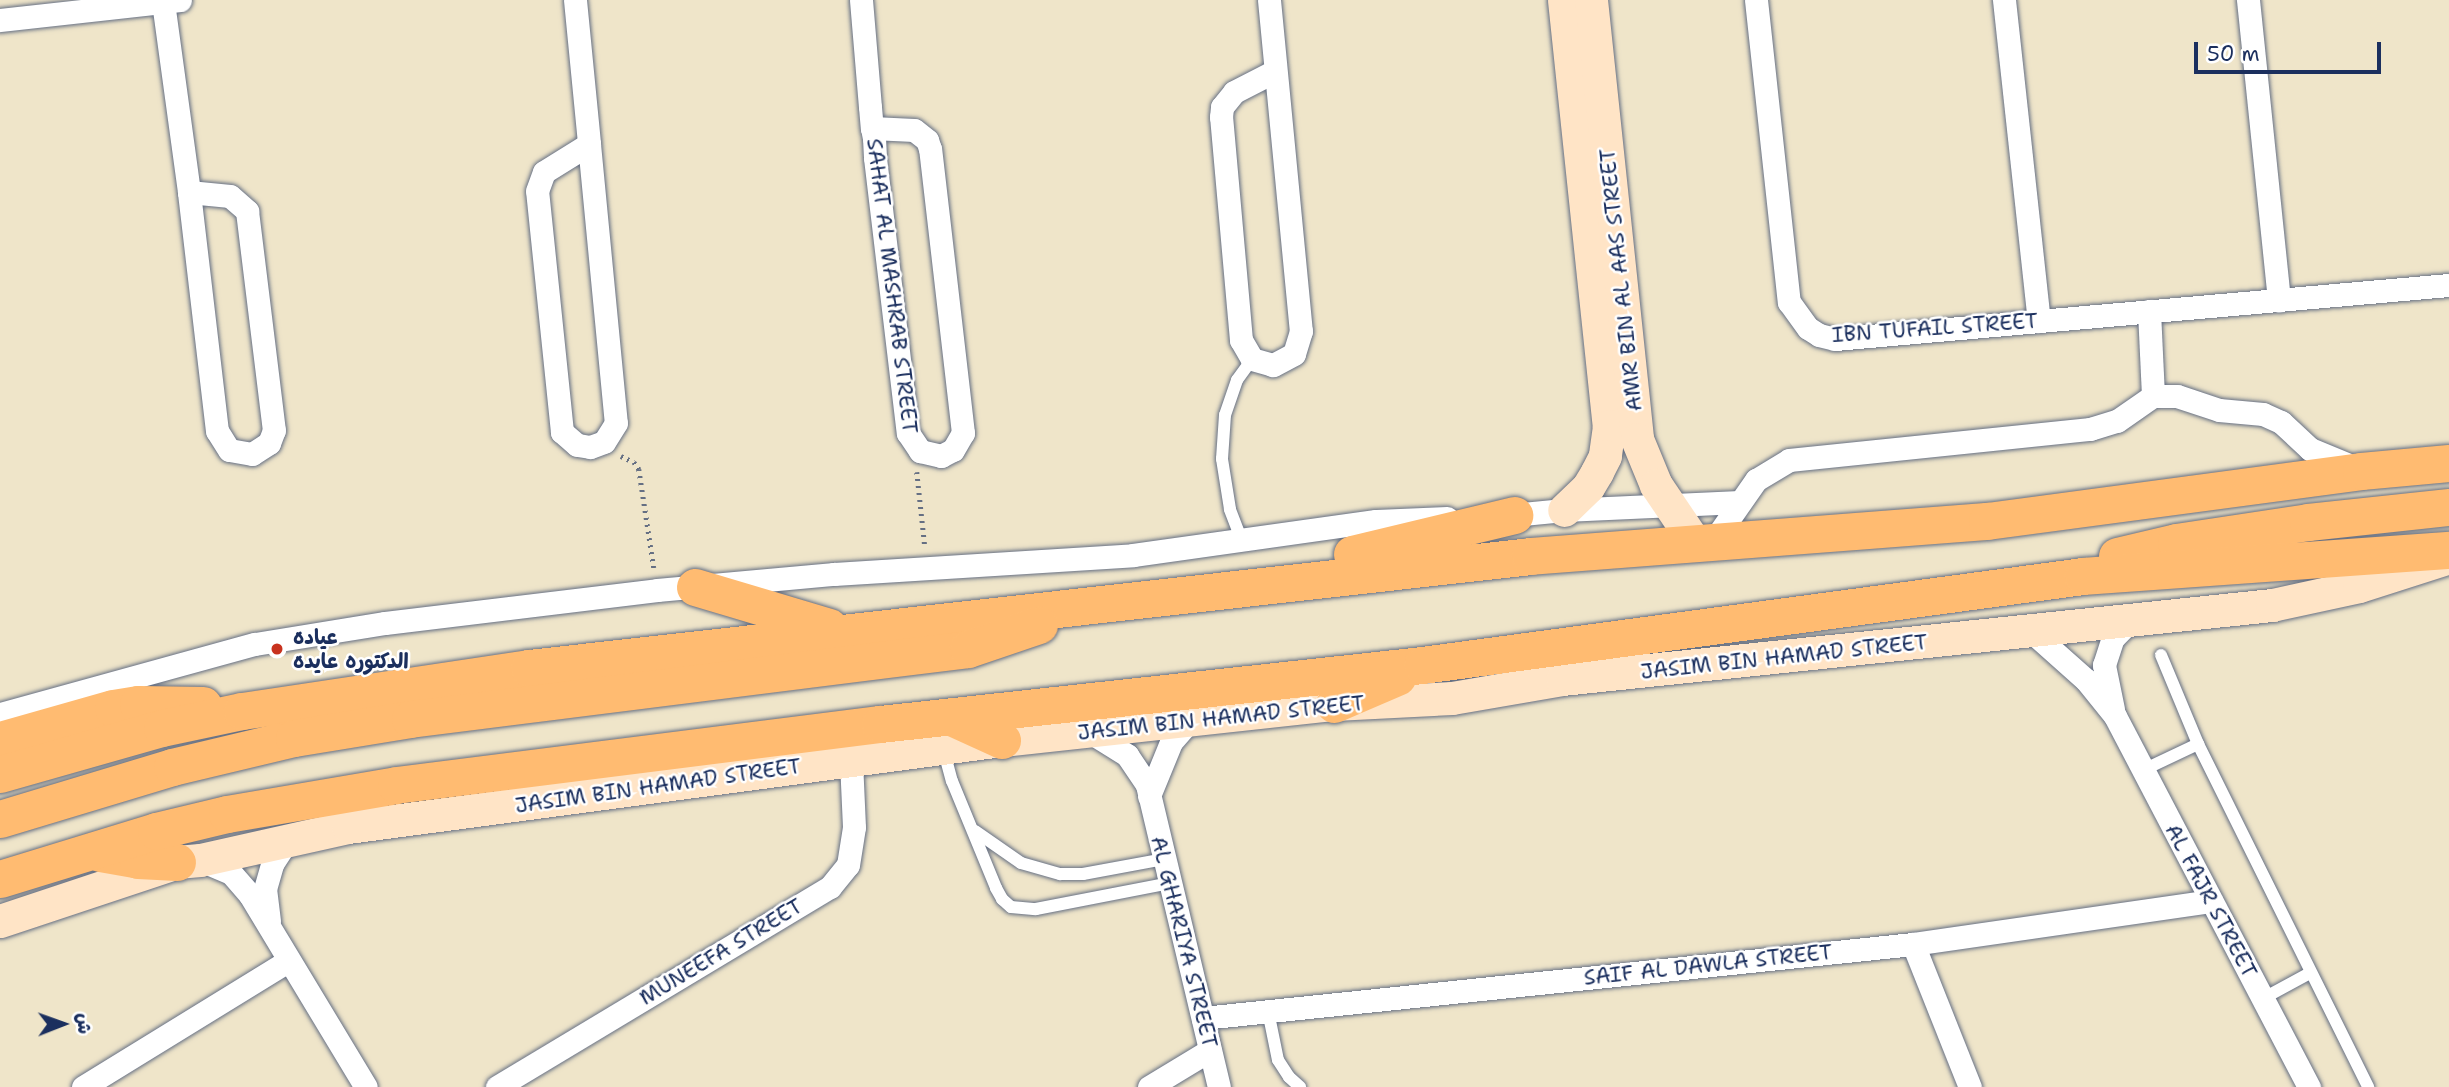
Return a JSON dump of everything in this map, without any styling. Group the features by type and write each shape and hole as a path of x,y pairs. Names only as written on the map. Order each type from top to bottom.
{"main road":[{"path":"0,774 162,728 242,711 529,668 1530,556 1987,522 2361,471 2449,463"},
{"path":"2083,576 2105,561 2129,552 2176,542 2308,522 2449,507"},
{"path":"1301,581 1350,555 1514,515"},
{"name":"JASIM BIN HAMAD STREET","path":"0,878 227,814 396,785 947,732 2083,576 2449,550"},
{"path":"695,587 850,633"},
{"path":"0,819 172,767 293,738 410,719 968,649 1028,630 1074,607"},
{"path":"1334,704 1364,694 1422,665"},
{"path":"0,740 95,712 138,704 202,705 242,711"},
{"path":"947,732 1002,740"},
{"path":"92,851 138,860 189,861"}],"street":[{"path":"575,0 616,416 614,430 598,446 577,445 562,432 537,191 544,172 589,144"},
{"name":"SAHAT AL MASHRAB STREET","path":"861,0 872,128 908,433 914,447 926,455 941,456 953,450 963,433 930,149 927,140 914,130 872,128"},
{"path":"1269,0 1300,340 1294,354 1281,363 1266,364 1252,359 1241,340 1221,117 1222,107 1234,92 1275,71"},
{"name":"AMR BIN AL AAS STREET","path":"1564,0 1611,322 1640,452 1656,485 1704,543"},
{"name":"AMR BIN AL AAS STREET","path":"1564,510 1588,486 1606,448 1609,426 1611,322 1591,0"},
{"name":"IBN TUFAIL STREET","path":"1756,0 1789,302 1808,328 1835,339 2449,285"},
{"path":"2004,0 2039,321"},
{"path":"2248,0 2279,300"},
{"path":"0,20 172,1 189,192 217,431 229,450 252,454 269,443 274,430 247,211 236,199 189,192"},
{"path":"2149,311 2153,396"},
{"path":"1704,543 1756,480 1789,460 2090,429 2117,421 2153,396 2177,396 2219,410 2263,414 2281,422 2310,449 2361,471"},
{"path":"0,714 255,644 385,623 657,590 927,568 1133,555 1376,521 1740,502"},
{"name":"JASIM BIN HAMAD STREET","path":"1002,740 1334,704 1452,698 1562,679 2128,623 2285,603 2359,586 2449,557"},
{"name":"AL FAJR STREET","path":"2115,716 2104,665 2113,638 2128,623"},
{"name":"AL FAJR STREET","path":"2032,632 2086,680 2115,716 2309,1087"},
{"path":"1149,796 1171,742 1189,720"},
{"name":"JASIM BIN HAMAD STREET","path":"0,921 189,861 289,838 348,827 852,760 947,732"},
{"name":"AL GHARIYA STREET","path":"1090,732 1127,755 1142,774 1219,1087"},
{"name":"MUNEEFA STREET","path":"497,1087 830,887 848,865 854,827 852,760"},
{"path":"269,924 265,889 272,864 289,838"},
{"path":"189,861 231,873 269,924 288,961 366,1087"},
{"name":"SAIF AL DAWLA STREET","path":"1203,1018 1913,944 2211,901"},
{"path":"1913,944 1970,1087"},
{"path":"83,1087 288,961"},
{"path":"1149,1087 1210,1050"}],"lane":[{"path":"1242,541 1230,509 1222,459 1226,415 1237,380 1252,359"},
{"path":"2161,655 2198,744 2368,1087"},
{"path":"947,732 952,780 996,888 1002,899 1011,907 1024,911 1170,883"},
{"path":"2143,770 2198,744"},
{"path":"971,828 995,848 1021,863 1060,874 1083,874 1164,859"},
{"path":"1083,874 1088,899"},
{"path":"2262,999 2310,973"},
{"path":"1268,1012 1278,1060 1289,1077 1300,1087"}],"path":[{"path":"598,446 634,462 639,469 657,590"},
{"path":"914,447 927,568"}],"place":[{"name":"عياده الدكتوره عايده","path":"277,649"}]}
